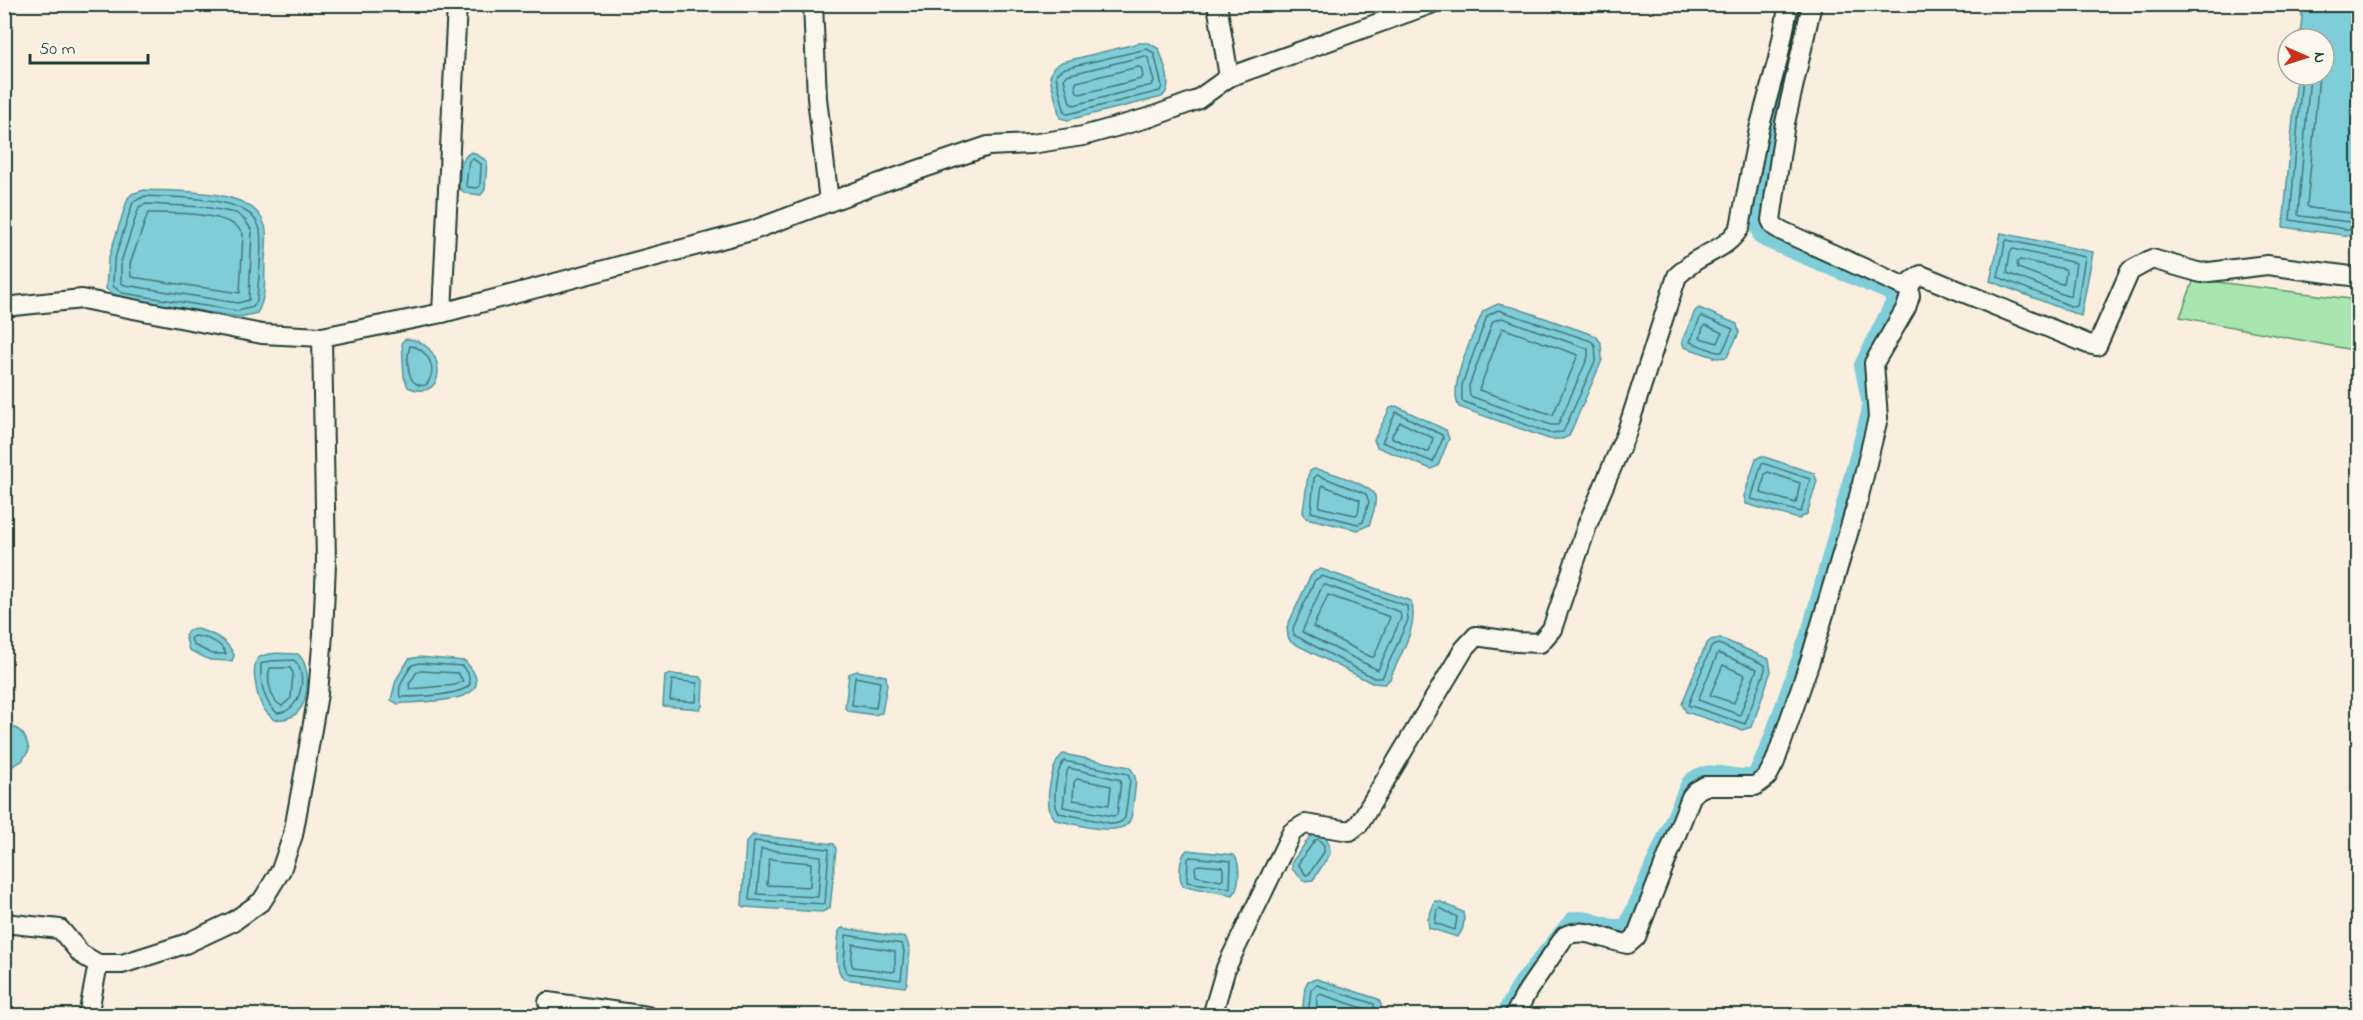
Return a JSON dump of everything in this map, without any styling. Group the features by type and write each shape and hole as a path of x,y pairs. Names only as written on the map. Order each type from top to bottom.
{"street":[{"path":"442,313 457,4"},
{"path":"813,4 817,98 829,202"},
{"path":"1217,4 1229,77"},
{"path":"4,307 82,299 262,334 322,337 442,313 751,231 988,146 1031,144 1083,136 1151,117 1197,100 1229,77 1431,4"},
{"path":"1212,1016 1226,968 1292,832 1300,826 1309,824 1336,831 1350,831 1359,824 1464,649 1476,636 1517,642 1540,642 1552,629 1588,523 1626,434 1677,276 1696,261 1718,250 1734,238 1740,227 1759,129 1778,59 1789,4"},
{"path":"1812,4 1785,123 1771,220 1774,226 1782,231 1909,289"},
{"path":"1514,1016 1528,990 1565,936 1574,932 1586,932 1614,942 1628,944 1636,937 1691,797 1696,791 1705,786 1755,786 1767,777 1775,762 1810,661 1858,500 1878,418 1874,363 1906,308 1912,280 1921,275 2097,346 2130,271 2152,259 2201,273 2266,265 2358,277"},
{"path":"4,922 60,929 81,954 98,964 122,964 185,944 234,921 262,901 281,870 293,835 309,748 318,694 323,634 326,563 322,337"},
{"path":"88,1016 98,964"},
{"path":"548,1002 647,1016"}],"green space":[{"path":"2194,279 2358,300 2358,351 2180,317"}],"water":[{"path":"2303,5 2358,5 2358,237 2283,227 2296,87 2336,87 2336,27 2301,27"},
{"path":"1139,43 1149,43 1159,49 1168,81 1168,87 1162,97 1068,120 1060,118 1050,77 1053,68 1062,62"},
{"path":"472,152 487,161 485,190 481,195 465,193 459,188 462,162"},
{"path":"144,190 213,194 246,204 258,213 265,226 267,238 264,294 257,313 239,317 119,298 106,289 108,260 128,198"},
{"path":"2001,233 2093,252 2081,316 1990,281"},
{"path":"1498,304 1596,336 1601,343 1602,360 1569,436 1562,439 1549,439 1459,407 1456,387 1468,346 1483,311"},
{"path":"1699,308 1737,324 1739,333 1727,357 1717,358 1684,347 1682,341 1695,311"},
{"path":"405,339 419,342 429,349 435,359 438,370 437,380 431,387 422,390 408,387 404,377 402,342"},
{"path":"1396,406 1446,430 1449,439 1438,466 1431,469 1377,447 1374,440 1390,408"},
{"path":"1761,456 1814,473 1817,481 1807,514 1799,519 1746,504 1744,496 1756,459"},
{"path":"1314,469 1348,479 1372,492 1375,496 1375,503 1369,525 1358,530 1306,518 1303,512 1308,476"},
{"path":"1321,569 1411,601 1413,620 1411,630 1390,679 1385,684 1372,683 1291,642 1288,637 1287,627 1310,577"},
{"path":"198,629 214,635 228,645 234,655 232,661 210,660 189,650 185,635 189,630"},
{"path":"1720,638 1769,659 1771,671 1752,727 1742,730 1686,712 1682,704 1706,644"},
{"path":"269,654 298,654 307,675 304,700 295,715 274,720 263,708 258,695 254,673 257,660"},
{"path":"419,657 465,661 475,675 476,685 470,693 459,697 398,704 391,700 396,680 409,659"},
{"path":"857,671 886,676 887,685 882,713 874,715 848,711 845,708 849,674"},
{"path":"671,674 700,677 703,680 700,709 663,706 665,676"},
{"path":"4,725 22,733 29,750 22,761 5,770"},
{"path":"1063,754 1129,767 1132,770 1136,781 1133,809 1130,820 1125,826 1107,829 1056,820 1051,814 1049,794 1053,771"},
{"path":"1312,834 1321,835 1326,839 1330,854 1313,880 1304,881 1292,869 1292,862"},
{"path":"753,835 834,844 836,849 830,908 822,912 742,905 746,842"},
{"path":"1187,850 1234,855 1238,863 1239,875 1233,895 1183,886 1180,868 1182,857"},
{"path":"1435,901 1463,912 1463,925 1457,937 1429,928 1428,919"},
{"path":"842,928 906,938 910,950 905,987 844,979 838,969 837,956 839,931"},
{"path":"1317,979 1378,999 1381,1004 1381,1015 1302,1015 1305,987 1308,981"}],"waterway":[{"path":"1503,1016 1521,983 1572,920 1586,920 1614,927 1627,925 1689,783 1697,777 1712,773 1755,776 1771,740 1810,629 1869,413 1870,405 1862,365 1894,297 1888,292 1761,237 1758,227 1766,164 1801,4"}]}
